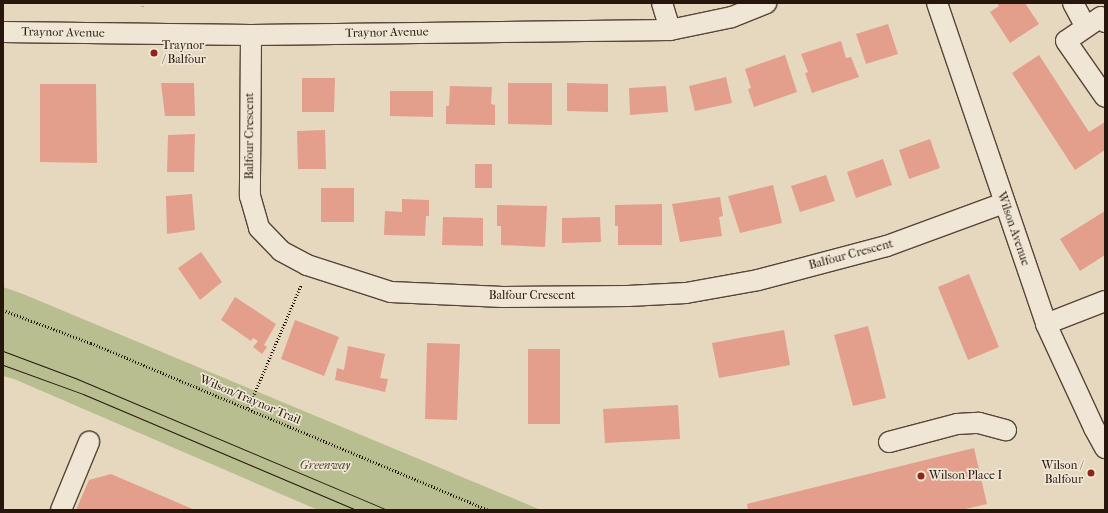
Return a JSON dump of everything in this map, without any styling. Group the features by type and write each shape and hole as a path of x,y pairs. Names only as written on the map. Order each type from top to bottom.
{"street":[{"path":"662,3 670,30"},
{"name":"Traynor Avenue","path":"3,32 251,35 670,30 732,17 766,3"},
{"name":"Wilson Avenue","path":"937,3 1046,324 1094,428 1105,448"},
{"path":"1073,3 1086,27"},
{"path":"1105,22 1101,17 1066,41 1105,97"},
{"name":"Balfour Crescent","path":"251,35 250,196 259,228 281,251 307,265 391,292 503,297 686,293 758,280 888,246 1004,204"},
{"path":"1046,324 1105,301"},
{"path":"889,442 957,424 979,423 1006,430"},
{"path":"61,510 89,442"}],"path":[{"path":"248,408 301,285"},
{"name":"Wilson/Traynor Trail","path":"3,310 91,343 488,510"}],"green space":[{"name":"Greenway","path":"3,287 541,510 318,510 14,379 3,376"}],"building":[{"path":"997,3 1025,3 1039,24 1010,43 990,12 999,6"},
{"path":"888,24 898,54 866,64 856,34"},
{"path":"841,41 846,58 851,57 859,77 812,93 805,73 808,72 801,54"},
{"path":"785,55 797,92 754,107 748,89 751,88 745,69"},
{"path":"1039,55 1089,132 1105,122 1105,150 1075,170 1012,73"},
{"path":"726,77 732,103 695,111 689,86"},
{"path":"302,78 335,78 334,112 302,112"},
{"path":"161,83 194,83 195,116 165,116"},
{"path":"508,83 552,83 552,125 508,124"},
{"path":"567,83 608,84 608,112 567,111"},
{"path":"40,84 96,84 97,163 40,162"},
{"path":"450,86 492,87 491,104 495,105 495,125 446,124 446,106 449,106"},
{"path":"666,86 668,112 630,115 629,88"},
{"path":"390,91 433,91 433,117 390,116"},
{"path":"325,130 326,169 298,169 297,131"},
{"path":"195,134 194,172 167,172 168,135"},
{"path":"930,139 940,168 909,179 899,150"},
{"path":"883,159 892,185 856,198 847,172"},
{"path":"475,164 492,164 492,188 475,188"},
{"path":"826,175 835,201 800,212 791,186"},
{"path":"773,185 782,223 740,233 728,196"},
{"path":"321,188 354,188 354,222 321,222"},
{"path":"192,194 195,230 167,234 166,196"},
{"path":"720,197 723,216 719,217 722,236 680,242 672,204"},
{"path":"402,199 429,200 429,216 426,216 425,236 384,235 385,211 402,212"},
{"path":"662,204 662,245 618,245 618,226 615,226 615,205"},
{"path":"497,205 547,206 545,247 501,245 501,226 497,226"},
{"path":"1105,211 1105,255 1080,271 1060,239"},
{"path":"443,217 483,218 483,246 442,245"},
{"path":"600,217 601,242 562,243 562,218"},
{"path":"201,252 222,282 200,300 178,268"},
{"path":"969,274 999,347 968,360 938,287"},
{"path":"235,297 276,324 264,345 267,347 262,354 253,347 258,341 253,338 251,341 221,320"},
{"path":"295,320 339,337 324,376 281,359"},
{"path":"868,326 886,398 853,406 834,335"},
{"path":"784,330 790,365 719,378 712,343"},
{"path":"427,343 460,344 457,420 425,419"},
{"path":"348,346 385,354 380,378 388,379 385,392 335,380 337,368 344,370"},
{"path":"528,349 560,349 560,424 528,424"},
{"path":"678,405 680,439 605,443 603,409"},
{"name":"Wilson Place I","path":"974,448 987,504 961,510 748,510 747,504"},
{"path":"111,474 195,510 76,510 89,480"}],"tram line":[{"path":"3,351 75,378 387,510"},
{"path":"3,365 83,394 356,510"}],"place":[{"name":"Traynor / Balfour","path":"154,53"},
{"name":"Wilson / Balfour","path":"1091,473"},
{"name":"Wilson Place I","path":"921,476"}]}
